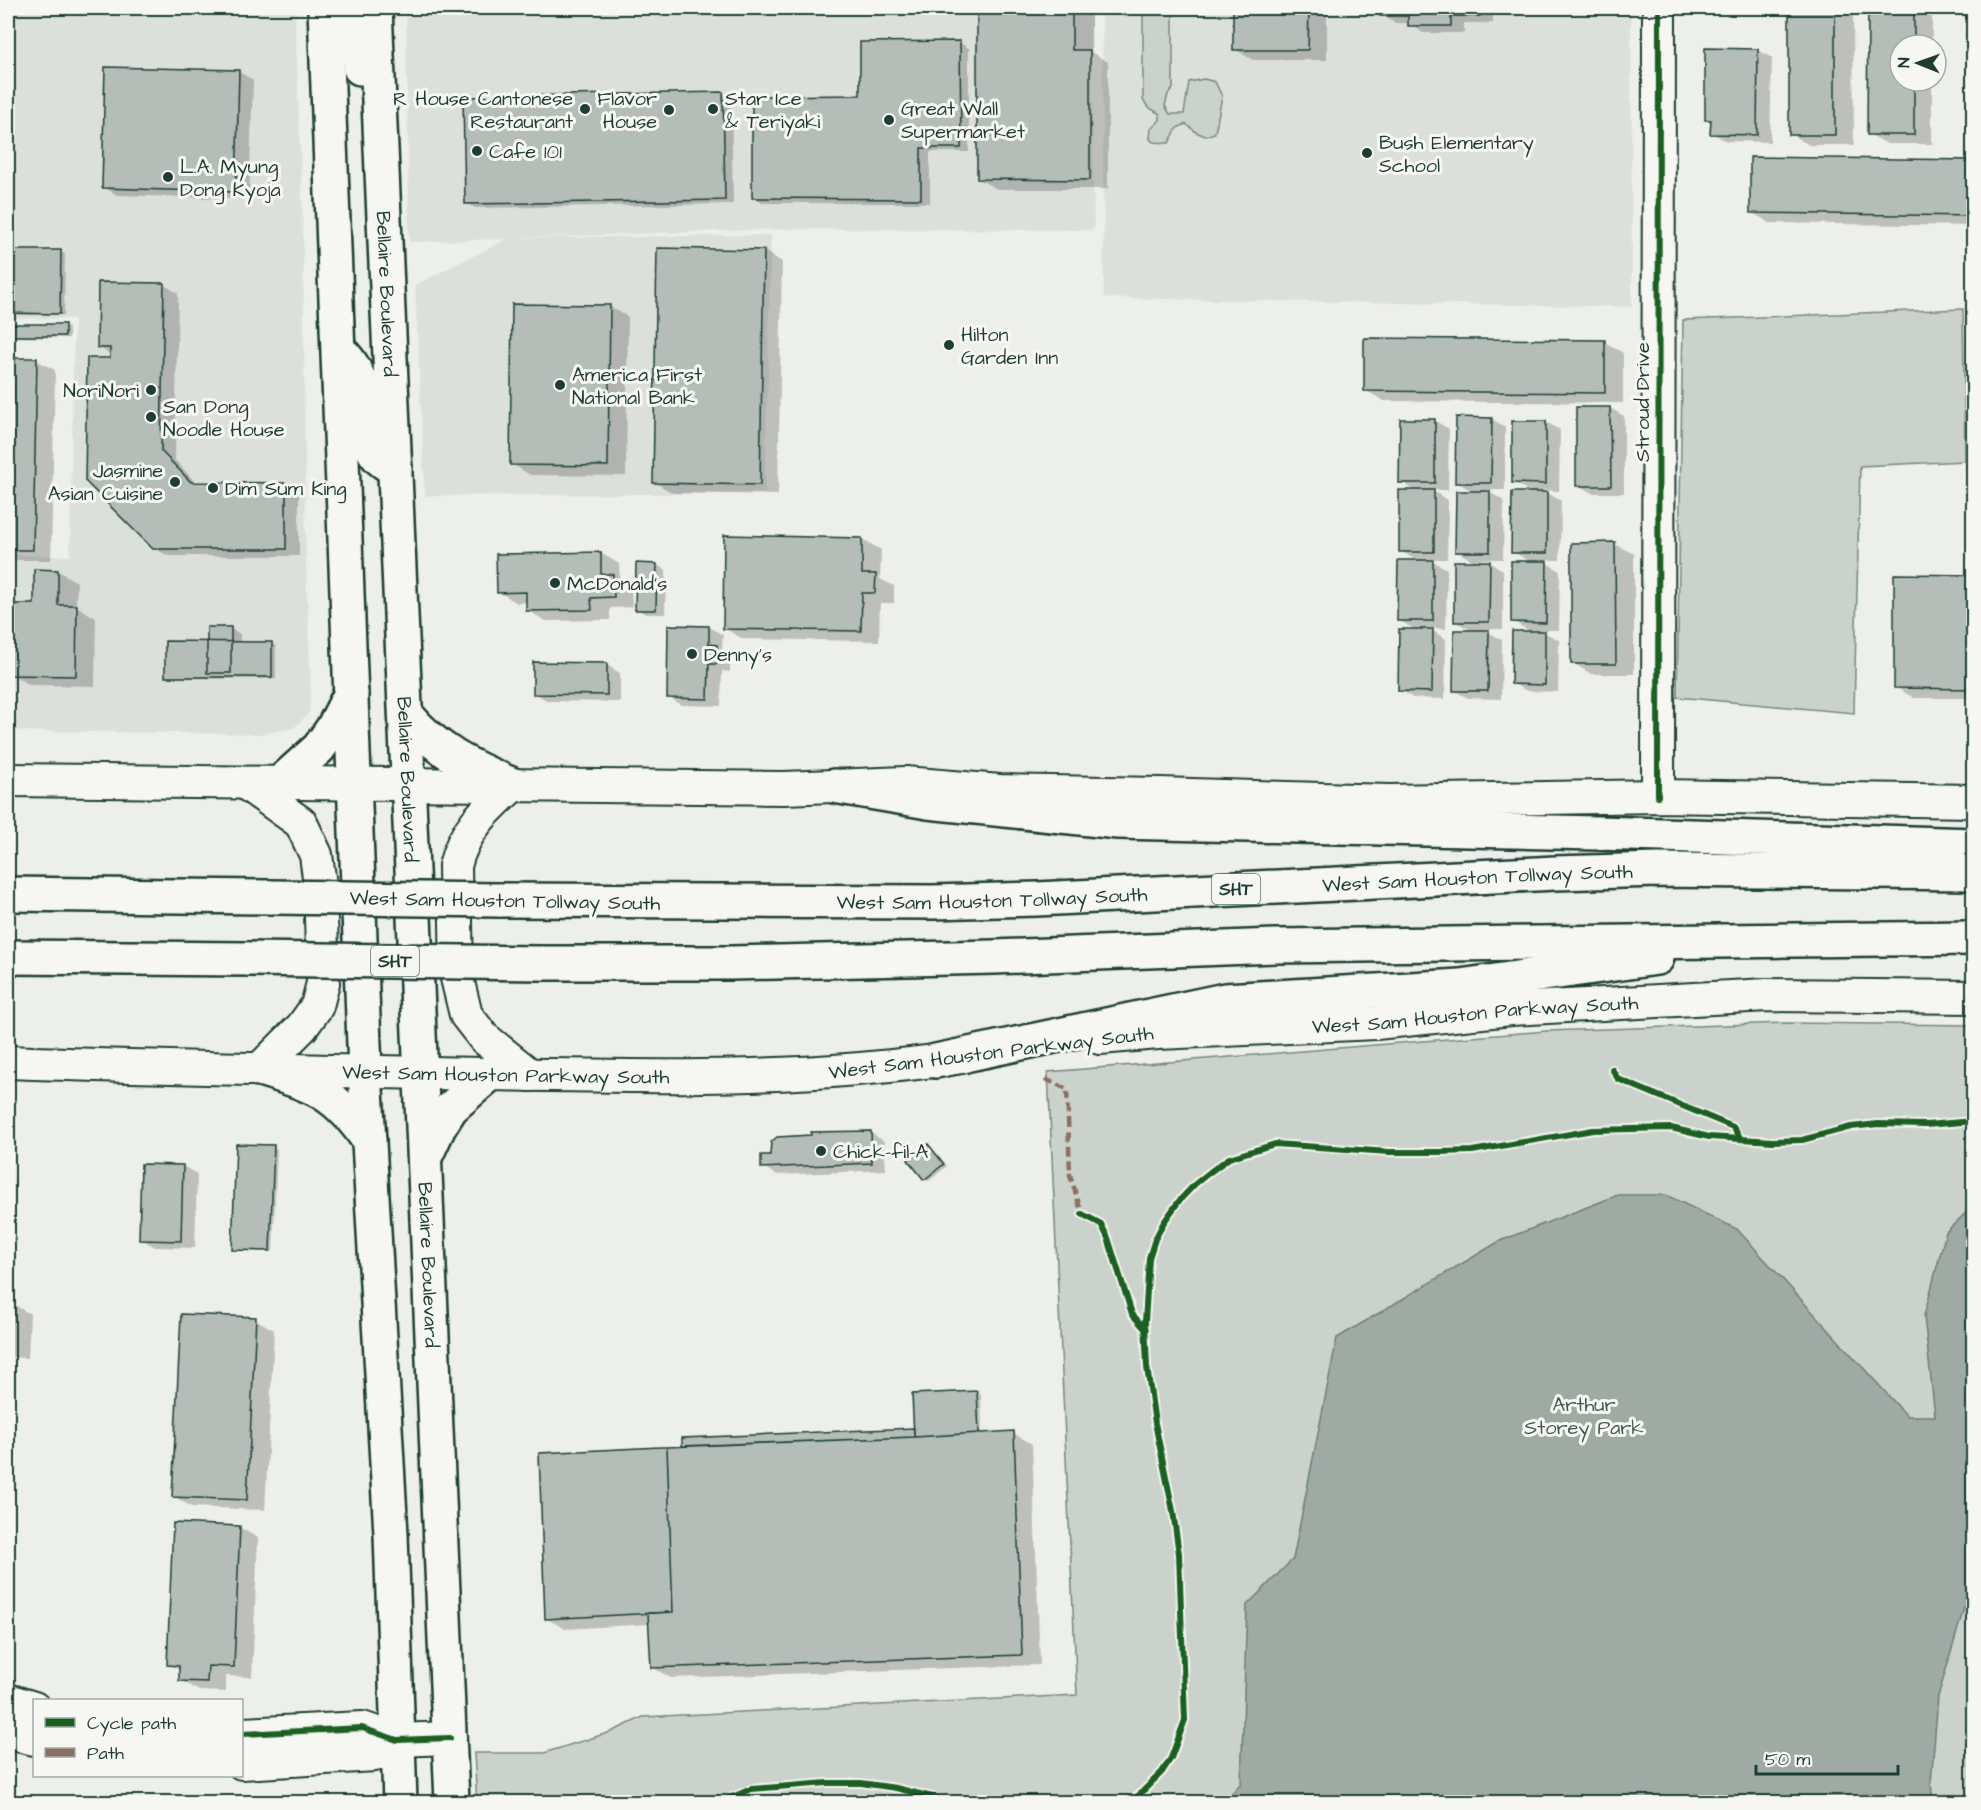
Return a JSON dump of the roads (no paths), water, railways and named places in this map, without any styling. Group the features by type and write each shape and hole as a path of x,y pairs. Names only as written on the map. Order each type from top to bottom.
{"main road":[{"path":"325,8 365,1071 391,1534 400,1803"},
{"path":"340,8 351,21 358,40 361,107 381,146"},
{"name":"Stroud Drive","path":"1658,796 1659,8"},
{"name":"Bellaire Boulevard","path":"373,9 381,146 452,1803"},
{"path":"339,350 355,367 365,400 371,450 387,466 395,468"},
{"path":"280,783 319,748 333,728 351,692"},
{"path":"406,714 418,730 450,755 513,785"},
{"path":"8,780 783,788 905,783 1000,791 1389,801 1658,796 1974,801"},
{"path":"245,783 302,823 316,855 320,885 323,983 317,1006 302,1027 260,1069 306,1083 320,1090 345,1110 369,1141"},
{"path":"513,785 488,808 470,829 459,849 455,866 458,978 466,1015 484,1038 530,1075"},
{"path":"834,786 928,802 1118,822 1598,833 1974,845"},
{"name":"West Sam Houston Tollway South","path":"8,894 933,902 1037,899 1556,873 1670,870 1974,873"},
{"name":"SHT","path":"8,957 731,963 994,957 1275,946 1974,938"},
{"path":"936,1061 1226,1000 1460,986 1795,939"},
{"name":"West Sam Houston Parkway South","path":"8,1062 142,1068 530,1075 772,1075 877,1068 1040,1045 1158,1033 1377,1023 1511,1009 1767,995 1974,997"},
{"path":"425,1157 451,1108 490,1074"},
{"path":"8,1700 33,1708"},
{"path":"243,1734 362,1728 397,1740 450,1738"},
{"path":"8,1732 33,1739"},
{"path":"243,1763 375,1755 397,1740"}],"place":[{"name":"R House Cantonese Restaurant","path":"585,109"},
{"name":"Star Ice & Teriyaki","path":"713,109"},
{"name":"Flavor House","path":"669,110"},
{"name":"Great Wall Supermarket","path":"889,120"},
{"name":"Cafe 101","path":"477,151"},
{"name":"Bush Elementary School","path":"1367,153"},
{"name":"L.A. Myung Dong Kyoja","path":"168,177"},
{"name":"Hilton Garden Inn","path":"949,345"},
{"name":"America First National Bank","path":"560,385"},
{"name":"NoriNori","path":"151,390"},
{"name":"San Dong Noodle House","path":"151,417"},
{"name":"Jasmine Asian Cuisine","path":"175,482"},
{"name":"Dim Sum King","path":"213,488"},
{"name":"McDonald's","path":"555,583"},
{"name":"Denny's","path":"692,654"},
{"name":"Chick-fil-A","path":"821,1151"}],"park label":[{"name":"Arthur Storey Park","path":"1584,1416"}]}
